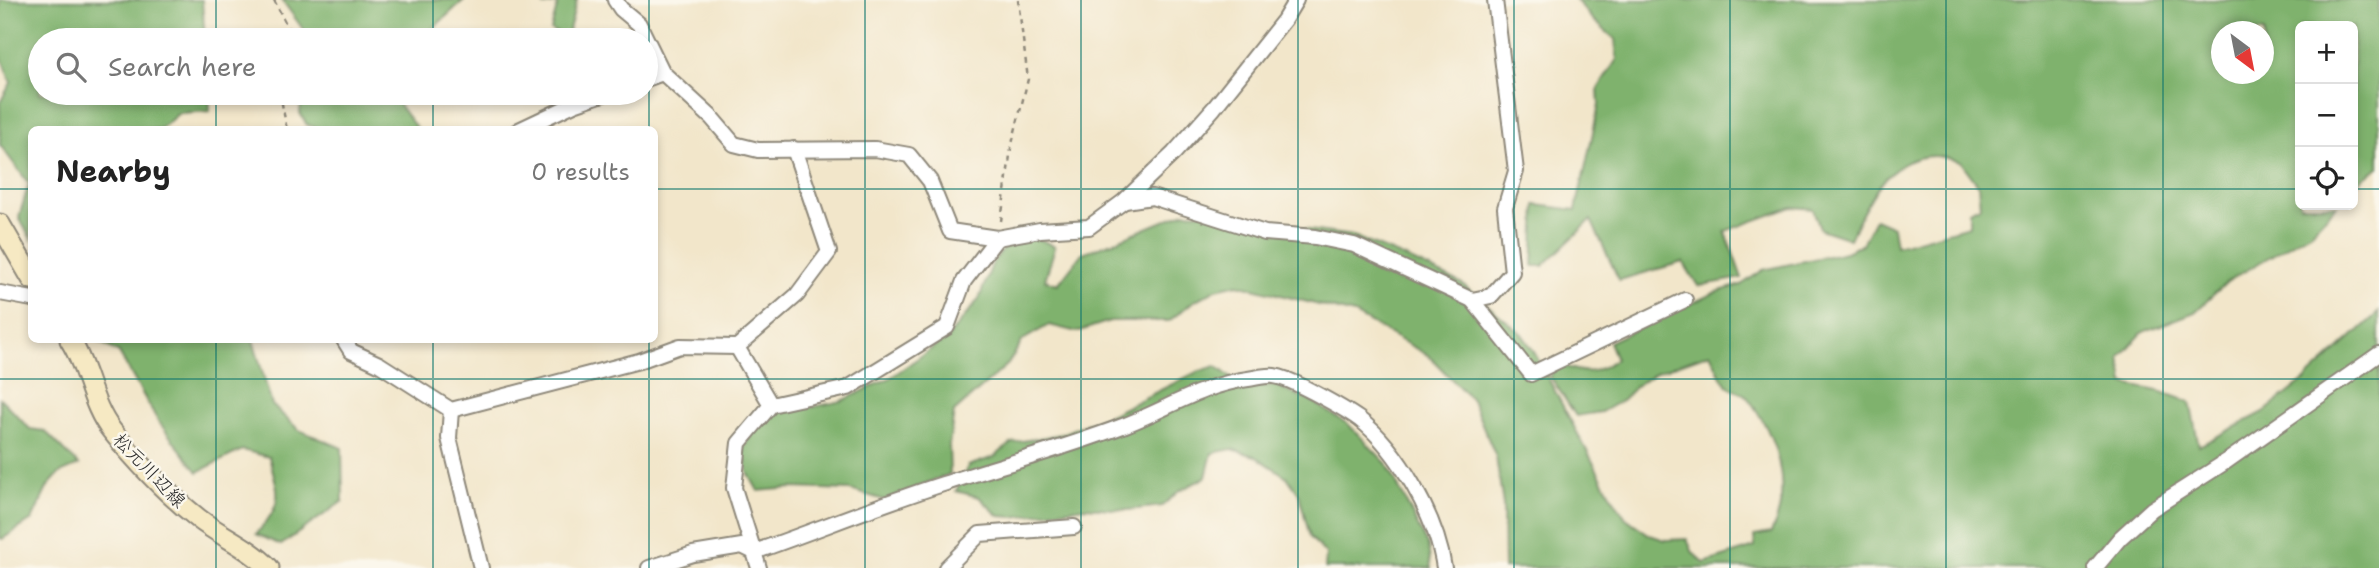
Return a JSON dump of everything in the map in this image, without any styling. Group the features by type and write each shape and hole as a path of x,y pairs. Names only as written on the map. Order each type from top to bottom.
{"main road":[{"path":"0,224 28,272"},
{"name":"松元川辺線","path":"72,343 77,350 88,385 110,428 145,470 198,518 269,568"}],"street":[{"path":"615,0 641,28"},
{"path":"658,63 663,73 711,117 734,144 758,150 875,149 909,155 930,181 950,231 997,238 1040,230 1089,227 1123,202 1174,153 1214,108 1284,20 1296,0"},
{"path":"1472,300 1491,296 1512,272 1505,208 1516,171 1495,0"},
{"path":"658,75 663,73"},
{"path":"527,126 572,105"},
{"path":"346,343 351,351 379,364 452,410 639,361 680,346 737,347 797,296 828,252 794,149"},
{"path":"1123,202 1152,197 1265,233 1315,237 1354,245 1472,300 1531,374 1685,300"},
{"path":"759,568 734,488 739,443 771,405 848,388 947,327 964,281 997,238"},
{"path":"0,293 28,298"},
{"path":"737,347 771,405"},
{"path":"2095,568 2120,538 2152,509 2238,454 2379,354"},
{"path":"649,568 677,564 742,546 754,552 942,484 1032,458 1122,427 1195,392 1226,381 1273,375 1288,379 1328,400 1359,419 1380,439 1398,461 1419,495 1438,543 1444,568"},
{"path":"452,410 449,438 481,568"},
{"path":"946,568 980,534 1074,527"}],"path":[{"path":"274,0 288,28"},
{"path":"997,238 1011,148 1028,79 1018,0"},
{"path":"282,105 287,126"}],"green space":[{"path":"0,0 202,0 204,28 28,28 28,105 210,105 210,111 179,113 164,126 28,126 28,183 0,145 0,102 11,83 0,54"},
{"path":"282,0 464,0 433,28 302,28"},
{"path":"541,0 577,0 569,28 552,28 558,3 544,6"},
{"path":"1576,0 2379,0 2379,167 2358,183 2358,21 2295,21 2295,210 2332,210 2311,232 2227,282 2195,312 2143,332 2120,357 2124,384 2162,392 2190,402 2199,446 2264,412 2305,380 2379,312 2379,568 1504,568 1503,505 1496,457 1472,400 1429,356 1354,314 1238,284 1216,289 1194,301 1169,321 1110,321 1077,332 1049,325 1023,340 1008,364 954,412 949,445 950,474 884,500 850,490 792,488 758,491 748,473 743,449 753,432 772,415 790,407 813,407 842,401 890,378 949,336 979,299 993,262 1003,249 1025,237 1042,240 1055,247 1045,280 1058,284 1082,253 1185,212 1226,214 1287,227 1353,236 1461,283 1521,333 1533,350 1610,494 1626,518 1650,535 1665,540 1687,539 1693,553 1704,563 1755,547 1754,536 1771,533 1778,516 1781,480 1778,462 1773,444 1757,412 1745,395 1725,383 1710,353 1657,372 1637,385 1624,399 1601,412 1576,416 1550,376 1558,364 1588,372 1601,368 1616,359 1609,342 1716,292 1741,285 1763,270 1846,252 1862,244 1875,219 1893,227 1896,246 1969,226 1969,211 1980,206 1978,185 1961,162 1937,156 1918,158 1891,173 1881,184 1863,211 1850,239 1820,229 1813,209 1792,207 1725,231 1742,278 1698,286 1683,262 1619,280 1591,220 1543,266 1533,266 1536,205 1576,210 1599,105 1598,89 1617,59 1615,39 1592,19"},
{"path":"301,105 399,105 415,126 311,126 307,125 300,113"},
{"path":"28,187 28,234 19,217"},
{"path":"101,343 254,343 272,405 299,430 342,448 343,501 281,545 256,534 272,514 277,498 269,457 242,450 198,472 158,421 119,353"},
{"path":"1216,366 1243,387 1275,385 1315,403 1349,425 1387,464 1428,546 1431,568 1325,568 1326,554 1310,537 1299,494 1287,477 1255,456 1232,449 1212,453 1206,477 1179,491 1162,506 1128,510 1084,507 1014,517 999,516 979,497 956,491 968,466 994,457 1012,443 1061,434 1112,414 1197,372"},
{"path":"0,398 30,429 45,431 79,465 60,473 48,486 32,520 2,539 0,538"}]}
